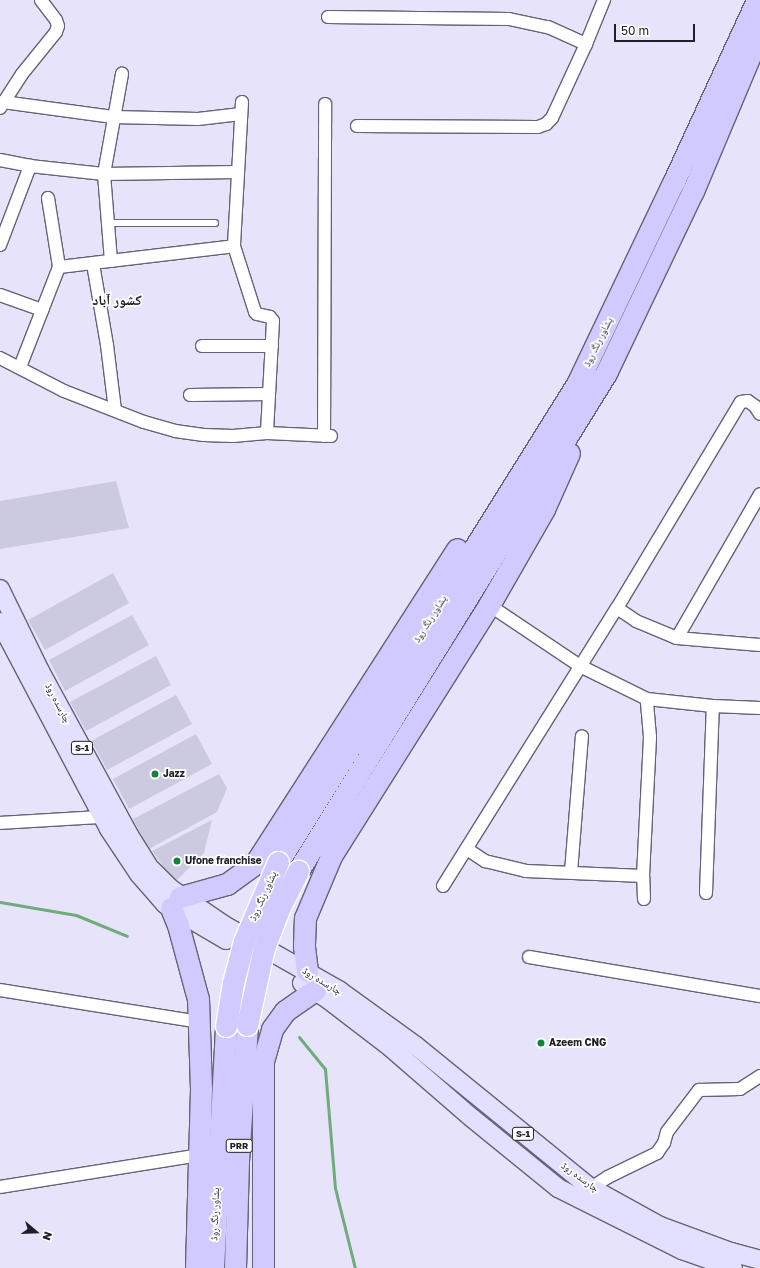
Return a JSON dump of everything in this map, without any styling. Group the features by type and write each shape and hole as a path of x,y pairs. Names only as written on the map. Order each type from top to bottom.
{"highway":[{"name":"پشاور رنگ روڈ","path":"213,1268 226,1026 233,983 244,941 278,862 577,384 673,183 757,0"},
{"name":"پشاور رنگ روڈ","path":"235,1268 238,1161 247,1025 264,948 278,911 298,872 606,373 693,191 760,32"},
{"path":"263,1268 263,1061 272,1029 285,1011 311,981 304,945 305,918 331,856 489,605 544,509 606,373"},
{"path":"196,1268 201,1089 198,999 178,925 175,903 227,884 255,864 531,434 577,384"}],"main road":[{"name":"چارسدہ روڈ","path":"0,589 40,671 137,848 175,903 224,926 311,981 390,1046 472,1118 558,1188 646,1226 694,1239 760,1260"},
{"name":"چارسدہ روڈ","path":"0,622 102,817 139,874 165,904 175,903"},
{"name":"چارسدہ روڈ","path":"311,981 340,991 416,1046 591,1188 646,1226 682,1250 733,1268"}],"street":[{"path":"41,0 56,20 58,26 56,32 22,74 2,105 113,117 198,119 242,108 237,172 234,246 255,312 257,314 270,317 273,320 267,433"},
{"path":"357,126 538,127 546,124 552,118 586,44 604,0"},
{"path":"328,17 509,19 548,27 586,44"},
{"path":"110,261 106,223 104,174 113,117 122,74"},
{"path":"0,358 64,391 144,422 175,431 233,436 267,433 328,436 325,104"},
{"path":"0,160 30,166 104,174 237,172"},
{"path":"0,245 30,166"},
{"path":"20,367 59,267 48,198"},
{"path":"59,267 234,246"},
{"path":"92,264 107,345 115,410"},
{"path":"0,295 42,310"},
{"path":"202,346 272,346"},
{"path":"190,395 269,394"},
{"path":"443,886 617,608 741,402 748,401 755,406 760,414"},
{"path":"677,638 760,494"},
{"path":"489,605 580,666 646,700 713,706 760,708"},
{"path":"617,608 636,621 677,638 760,645"},
{"path":"644,899 643,876 650,737 646,700"},
{"path":"706,893 713,706"},
{"path":"571,872 582,736"},
{"path":"0,823 102,817"},
{"path":"467,849 486,861 526,872 571,872 643,876"},
{"path":"529,957 760,996"},
{"path":"0,990 199,1022"},
{"path":"591,1188 608,1177 657,1153 664,1143 667,1132 698,1090 740,1089 760,1076"},
{"path":"0,1187 199,1155"}],"lane":[{"path":"106,223 215,223"}],"building":[{"path":"116,481 129,528 0,549 0,501"},
{"path":"113,573 129,603 45,650 28,620"},
{"path":"132,615 149,645 65,691 49,660"},
{"path":"156,656 171,685 86,731 70,702"},
{"path":"176,695 192,724 107,770 91,741"},
{"path":"196,734 212,764 129,809 113,779"},
{"path":"219,774 227,788 217,812 149,849 133,819"},
{"path":"212,820 204,853 175,882 152,851"}],"waterway":[{"path":"0,902 76,915 127,936"},
{"path":"299,1037 325,1069 335,1188 355,1268"}],"place":[{"name":"Jazz","path":"155,774"},
{"name":"Ufone franchise","path":"177,861"},
{"name":"Azeem CNG","path":"541,1043"}],"district":[{"name":"کشور آباد","path":"117,300"}]}
